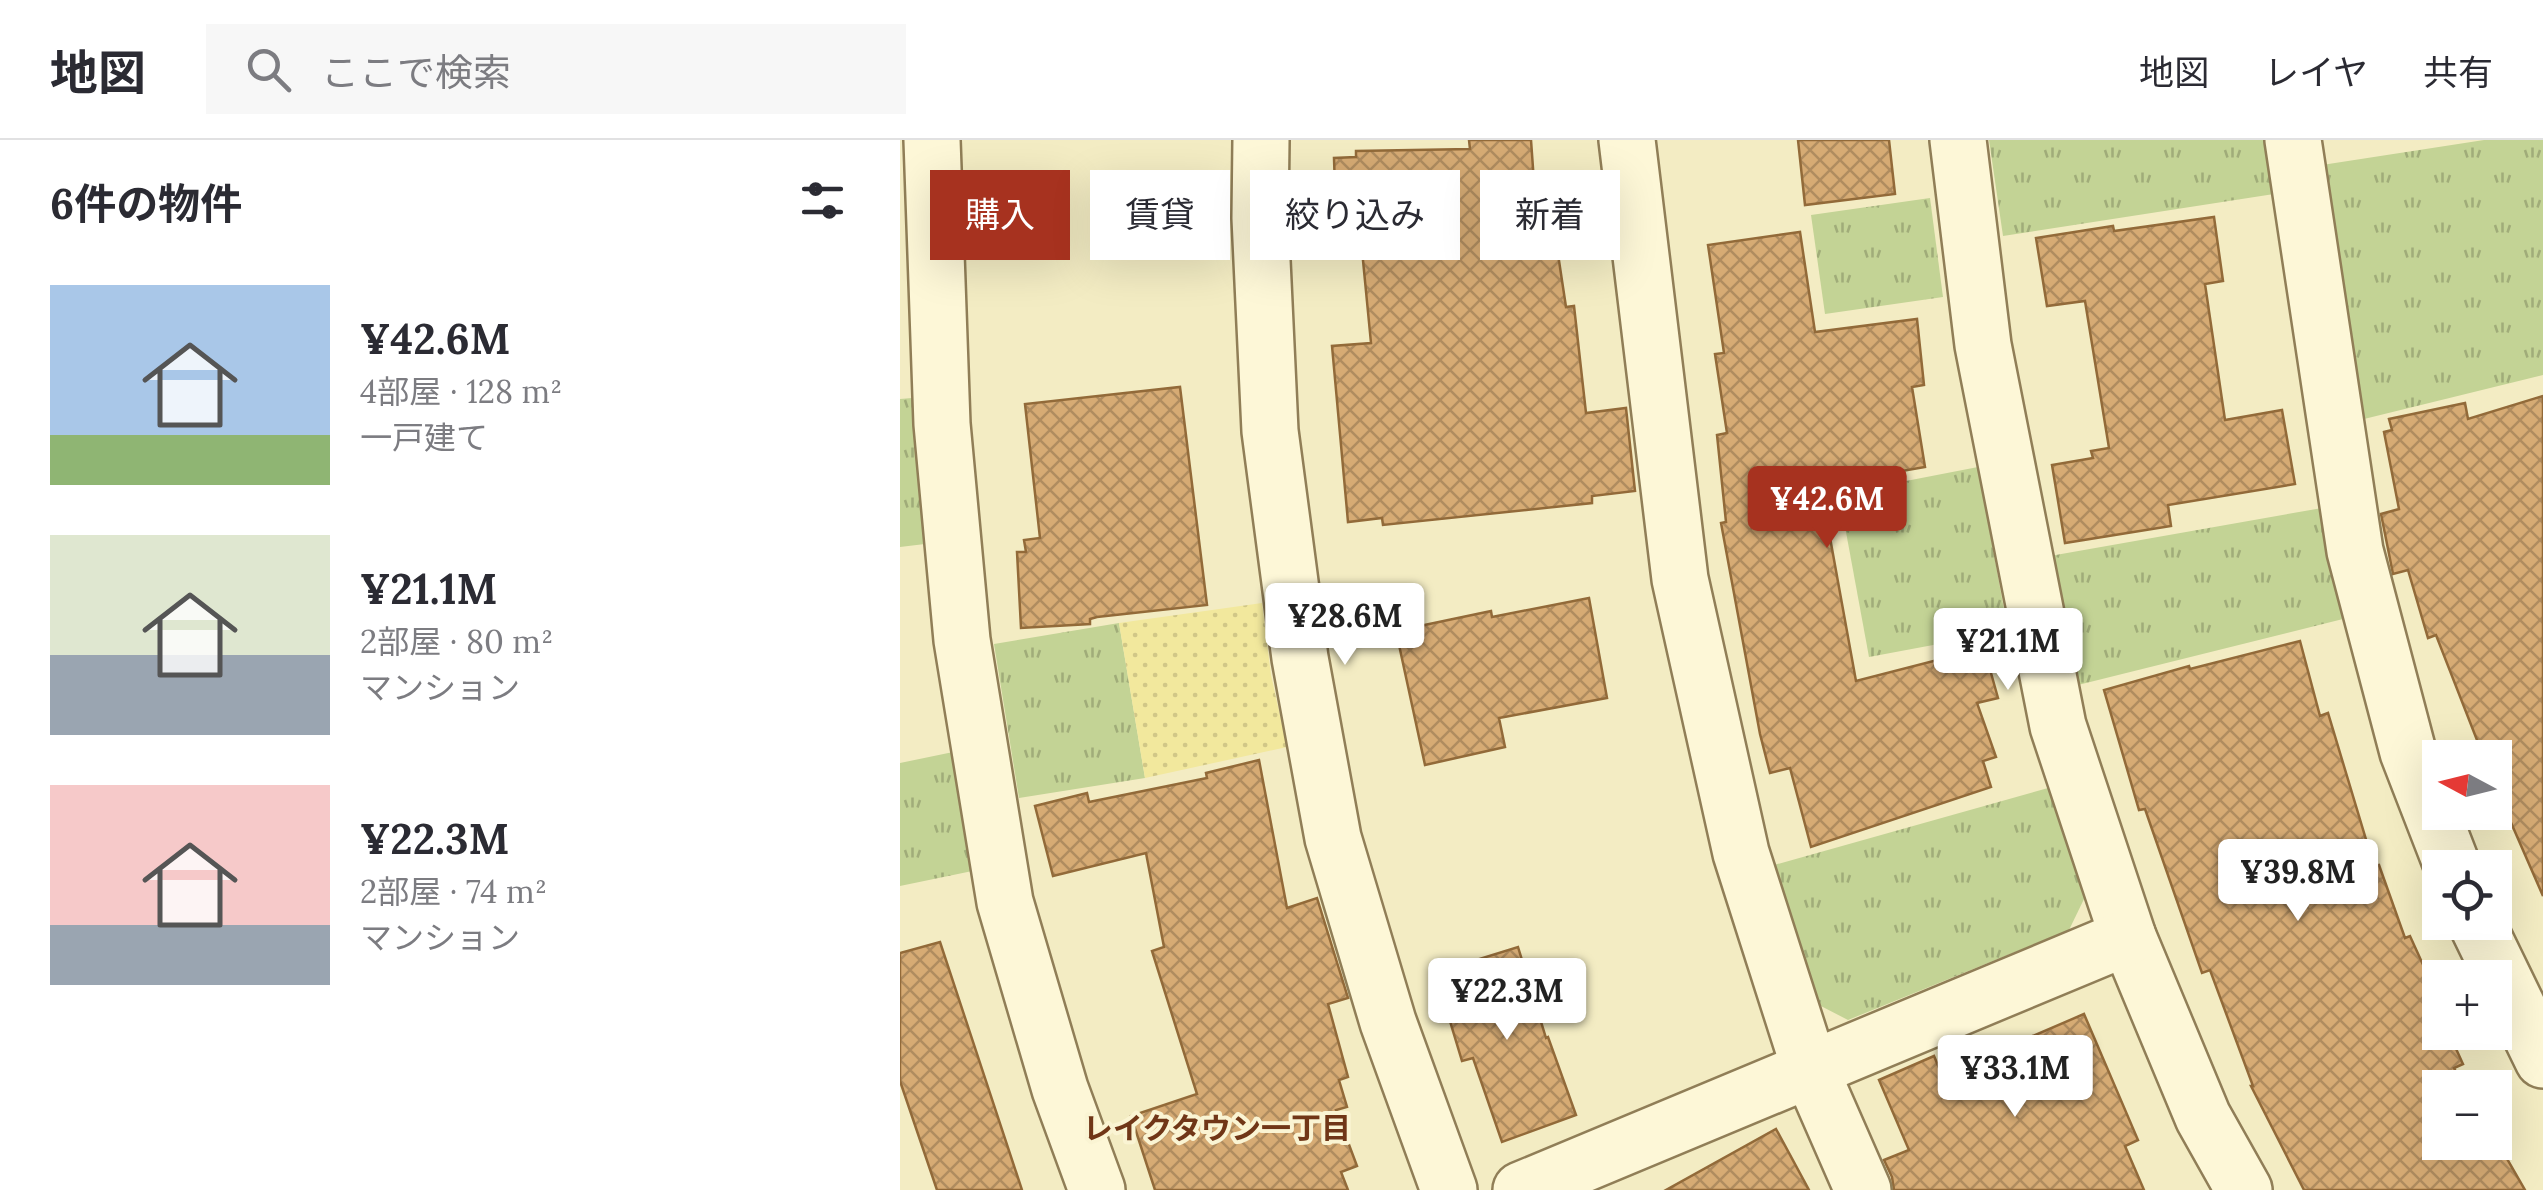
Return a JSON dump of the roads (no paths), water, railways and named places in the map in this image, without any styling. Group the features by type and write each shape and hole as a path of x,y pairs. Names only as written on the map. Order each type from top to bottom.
{"street":[{"path":"932,140 942,424 962,640 1005,902 1060,1089 1097,1190"},
{"path":"1260,140 1270,431 1300,658 1334,838 1388,1022 1448,1190"},
{"path":"1627,140 1680,578 1741,853 1810,1069 1862,1190"},
{"path":"1958,140 1983,346 2058,726 2128,937 2203,1118 2244,1190"},
{"path":"2292,140 2356,551 2408,752 2445,850"},
{"path":"1521,1190 2128,937"},
{"path":"2485,940 2543,1060"}],"district":[{"name":"レイクタウン一丁目","path":"1217,1129"}]}
